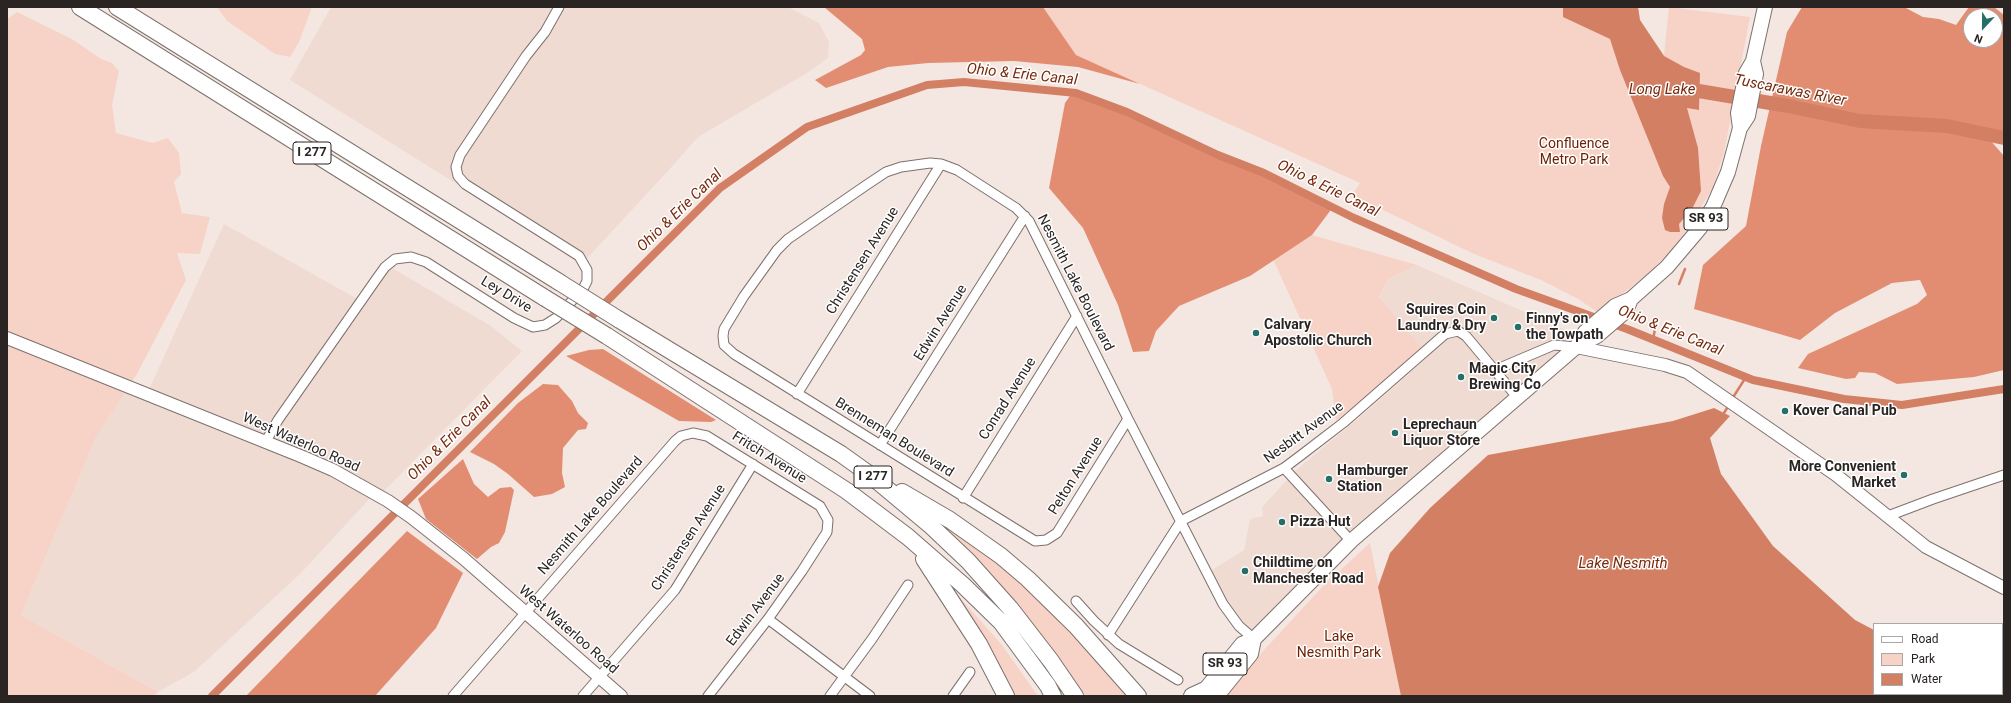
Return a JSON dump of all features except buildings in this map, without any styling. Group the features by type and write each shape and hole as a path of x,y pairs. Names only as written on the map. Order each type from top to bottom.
{"highway":[{"name":"I 277","path":"80,7 607,336 847,491 912,541 1001,622 1048,686 1053,696"},
{"name":"I 277","path":"118,7 618,319 814,438 869,474 930,525 968,561 1010,608 1051,661 1075,696"},
{"path":"869,474 937,512 1001,556 1045,594 1138,696"},
{"path":"912,541 979,644 1006,696"}],"main road":[{"name":"SR 93","path":"1203,694 1242,644 1254,639 1351,541 1624,305 1667,267 1685,247 1706,218 1723,186 1740,128 1765,7"},
{"name":"West Waterloo Road","path":"7,338 266,441 333,470 388,501 463,558 621,696"},
{"path":"1576,347 1665,365 1681,370 1721,395 1836,474 1926,547 2004,588"}],"street":[{"name":"Ley Drive","path":"266,441 278,420 375,281 385,267 395,259 411,257 426,262 514,318 533,327 545,325 556,318 583,289 587,281 587,270 579,256 466,184 458,176 456,167 460,155 526,56 545,32 559,7"},
{"name":"Nesmith Lake Boulevard","path":"734,354 728,350 723,341 725,324 755,278 783,244 886,172 901,167 930,163 941,164 963,174 1016,208 1025,216 1033,227 1128,419 1223,604 1239,626 1254,639"},
{"name":"Christensen Avenue","path":"797,394 941,164"},
{"name":"Edwin Avenue","path":"880,445 1025,216"},
{"name":"Conrad Avenue","path":"963,498 1078,316"},
{"name":"Nesbitt Avenue","path":"1181,521 1284,468 1343,423 1445,334 1452,331 1463,333 1518,397"},
{"path":"1495,370 1554,345 1576,347"},
{"name":"Brenneman Boulevard","path":"734,354 963,498 1031,539 1042,541"},
{"name":"Pelton Avenue","path":"1042,541 1052,538 1057,533 1128,419"},
{"name":"Fritch Avenue","path":"671,444 681,436 701,433 753,464 824,509 827,516 828,527 823,537"},
{"name":"Nesmith Lake Boulevard","path":"452,696 671,444"},
{"name":"Christensen Avenue","path":"582,696 675,590 753,464"},
{"path":"1284,468 1351,541"},
{"path":"1888,516 1933,498 2004,475"},
{"path":"1108,635 1181,521"},
{"name":"Edwin Avenue","path":"708,696 768,619 823,537"},
{"path":"830,696 908,585"},
{"path":"1076,601 1108,635 1178,680"},
{"path":"768,619 870,696"},
{"path":"953,696 970,672"}],"shaded area":[{"path":"331,7 788,7 819,23 829,42 828,58 807,73 698,137 580,266 569,254 290,80"},
{"path":"824,7 1043,7 1076,55 1140,84 1078,67 1014,61 928,63 888,67 826,88 815,80 861,55 865,50 862,39"},
{"path":"1802,7 1904,7 1923,17 1939,19 1956,25 1963,15 1963,48 2003,48 2003,14 2004,15 2004,138 1991,135 1990,140 2004,156 2004,370 1974,377 1897,384 1875,373 1859,372 1855,378 1846,379 1798,368 1808,354 1917,304 1927,295 1920,280 1892,283 1835,313 1800,340 1694,309 1703,265 1746,226 1761,146 1787,32"},
{"path":"1969,7 1995,8 1968,8"},
{"path":"1072,93 1127,112 1261,172 1333,207 1312,235 1250,276 1179,306 1156,331 1149,351 1133,352 1118,305 1083,228 1049,188 1065,103"},
{"path":"224,224 361,301 387,265 491,326 522,351 379,496 374,494 301,573 194,672 158,692 21,615 96,437 128,387 147,394"},
{"path":"1417,265 1573,333 1567,356 1518,397 1254,639 1239,626 1207,573 1244,550 1250,519 1263,516 1262,507 1296,470 1360,417 1429,356 1379,298 1388,279"},
{"path":"603,349 716,420 711,422 679,421 566,356 589,350"},
{"path":"543,384 558,385 572,401 578,413 588,423 586,429 578,430 563,448 562,473 565,487 552,494 534,497 494,464 470,452 518,403"},
{"path":"463,459 474,484 488,497 500,488 511,487 514,490 505,532 499,543 491,547 477,559 426,519 418,499"},
{"path":"407,531 463,573 436,628 375,696 246,696"}],"green space":[{"path":"217,7 312,7 299,42 290,57 275,54 227,21"},
{"name":"Confluence Metro Park","path":"1043,7 1638,7 1640,20 1664,55 1669,7 1750,17 1724,153 1713,187 1691,225 1670,252 1646,275 1598,313 1580,300 1541,280 1474,254 1352,195 1360,183 1076,55"},
{"path":"17,12 72,39 101,59 112,63 119,71 112,105 116,133 153,143 168,138 179,153 181,174 174,182 182,213 210,217 200,254 177,253 186,280 137,374 96,437 21,615 158,692 154,696 7,696 7,19"},
{"path":"1312,235 1417,265 1388,279 1379,297 1423,349 1336,421 1332,389 1273,259"},
{"path":"929,516 997,560 1042,599 1132,696 1084,696 1051,647 1005,590 981,564"},
{"name":"Lake Nesmith Park","path":"1370,543 1401,696 1226,696 1264,650 1325,584"},
{"path":"955,592 1002,645 1038,696 1011,696"}],"water":[{"name":"Long Lake","path":"1563,7 1638,7 1640,20 1664,56 1684,67 1700,73 1699,110 1687,108 1698,148 1701,191 1692,209 1679,224 1680,232 1670,232 1665,230 1662,218 1664,204 1670,187 1663,176 1620,70 1610,39 1563,17"},
{"name":"Lake Nesmith","path":"1714,408 1730,416 1710,438 1721,474 1773,546 1855,620 1873,629 1873,695 1960,696 1401,696 1378,587 1390,553 1430,508 1488,455 1673,421"}],"waterway":[{"name":"Ohio & Erie Canal","path":"212,696 720,188 807,127 927,85 964,82 1076,93 1127,112 1218,155 1264,173 1354,218 1516,289 1627,329 1753,380 1844,399 1902,405 2004,389"},
{"name":"Tuscarawas River","path":"1681,88 1788,106 1860,121 1947,126 2004,138"},
{"path":"1679,284 1685,269"},
{"path":"1653,340 1656,323"},
{"path":"1732,399 1746,377"},
{"path":"1724,413 1729,405"}],"place":[{"name":"Squires Coin Laundry & Dry","path":"1494,318"},
{"name":"Finny's on the Towpath","path":"1518,327"},
{"name":"Calvary Apostolic Church","path":"1256,333"},
{"name":"Magic City Brewing Co","path":"1461,377"},
{"name":"Kover Canal Pub","path":"1785,411"},
{"name":"Leprechaun Liquor Store","path":"1395,433"},
{"name":"More Convenient Market","path":"1904,475"},
{"name":"Hamburger Station","path":"1329,479"},
{"name":"Pizza Hut","path":"1282,522"},
{"name":"Childtime on Manchester Road","path":"1245,571"}]}
